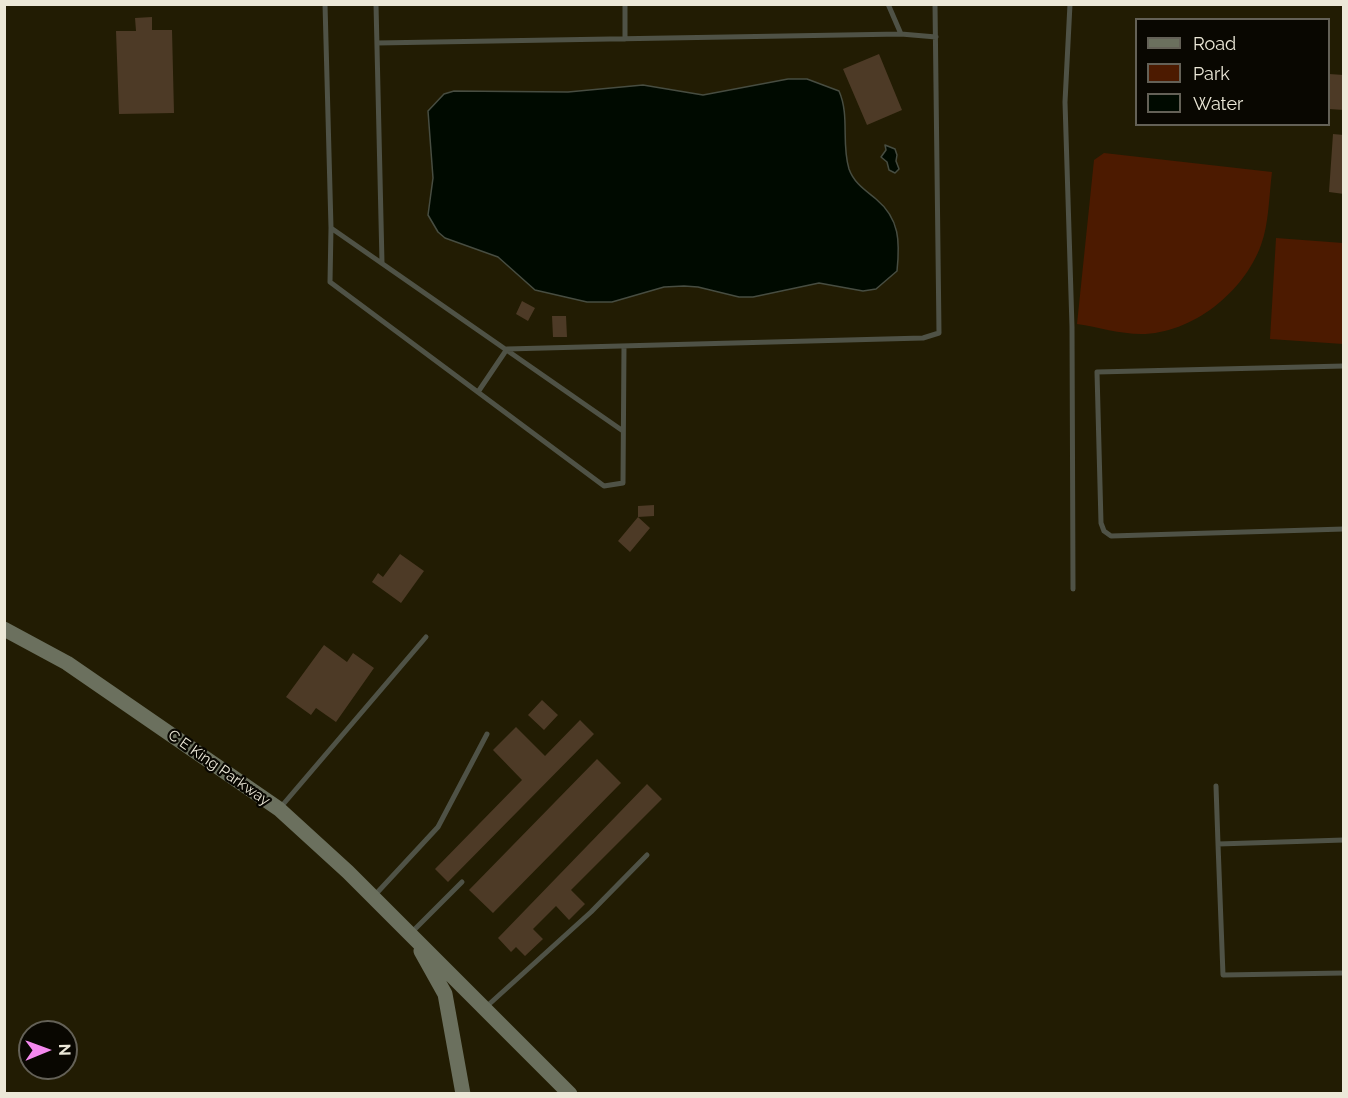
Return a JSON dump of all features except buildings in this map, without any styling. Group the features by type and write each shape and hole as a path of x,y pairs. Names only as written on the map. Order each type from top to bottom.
{"main road":[{"name":"C E King Parkway","path":"4,629 67,663 279,809 412,934 570,1094"},
{"name":"C E King Parkway","path":"412,934 445,994 463,1094"}],"lane":[{"path":"325,4 331,228 330,282 604,486 623,483 624,346"},
{"path":"376,4 382,263"},
{"path":"625,4 625,39"},
{"path":"888,4 901,34"},
{"path":"507,349 923,338 939,333 935,4"},
{"path":"1070,4 1065,102 1073,361 1073,589"},
{"path":"377,43 901,34 936,37"},
{"path":"331,228 623,431"},
{"path":"478,392 507,349"},
{"path":"1344,366 1097,372 1101,523 1104,531 1111,536 1344,530"},
{"path":"279,809 426,637"},
{"path":"374,897 438,827 487,734"},
{"path":"1216,786 1223,975 1344,973"},
{"path":"1218,844 1344,840"},
{"path":"484,1008 582,920 647,855"},
{"path":"412,934 462,882"}],"green space":[{"path":"1104,153 1272,172 1266,228 1253,262 1229,294 1214,307 1179,327 1160,332 1133,334 1077,324 1094,160"},
{"path":"1276,238 1343,243 1343,344 1270,339"}],"water":[{"path":"788,79 807,79 839,91 844,110 847,159 851,174 884,207 897,232 897,271 876,289 863,291 819,283 753,297 739,297 684,286 664,287 612,302 587,302 535,290 498,257 445,238 438,232 428,215 433,178 428,111 444,94 454,91 568,92 643,85 703,95"},
{"path":"885,145 895,149 899,169 895,173 889,170 887,162 881,157 886,150"}]}
